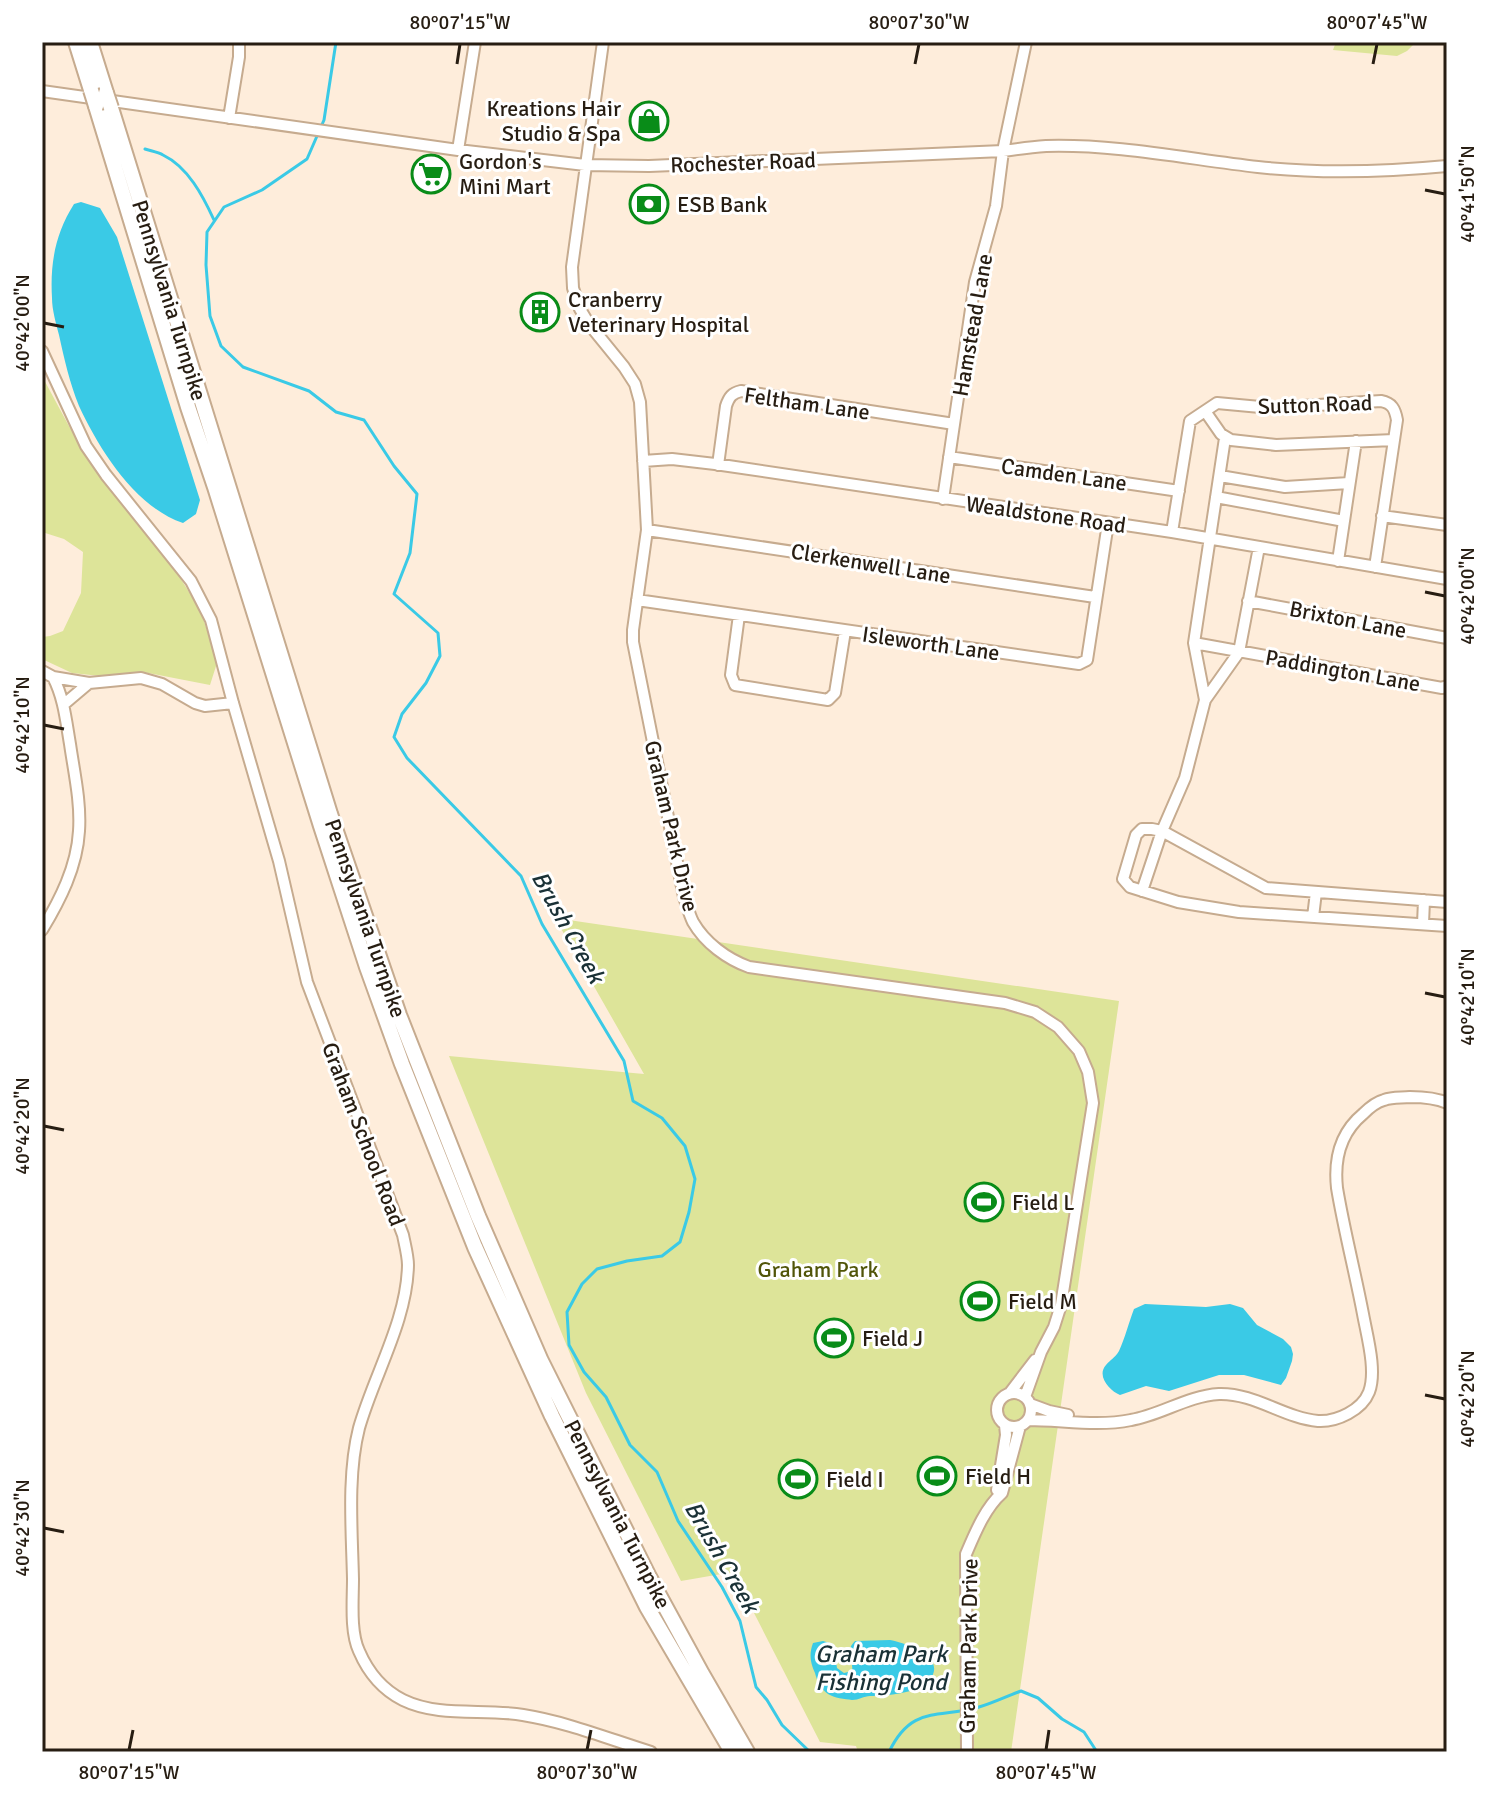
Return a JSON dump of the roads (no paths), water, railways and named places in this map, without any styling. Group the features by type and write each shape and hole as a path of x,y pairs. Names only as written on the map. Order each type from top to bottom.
{"highway":[{"name":"Pennsylvania Turnpike","path":"76,42 98,91 326,799 399,1015 478,1216 541,1361 648,1575 747,1752"},
{"name":"Pennsylvania Turnpike","path":"90,42 98,91"},
{"name":"Pennsylvania Turnpike","path":"103,107 188,407 321,826 402,1064 475,1247 552,1416 647,1607 732,1752"}],"street":[{"path":"229,118 239,42"},
{"path":"458,150 475,42"},
{"name":"Graham Park Drive","path":"603,42 572,267 573,288 589,324 624,367 639,393 647,530 633,642 684,897 693,922 711,944 733,961 749,967 1005,1003 1035,1012 1058,1027 1079,1051 1088,1072 1093,1103 1065,1286 1054,1327 1041,1352 997,1408 1006,1435 999,1482 995,1499 966,1554 967,1752"},
{"name":"Hamstead Lane","path":"943,499 975,282 996,206 1003,151 1026,42"},
{"name":"Rochester Road","path":"42,91 585,165 649,166 1003,151 1043,146 1105,148 1258,167 1352,173 1447,166"},
{"name":"Graham School Road","path":"42,351 86,446 123,498 191,581 211,620 279,861 307,982 403,1235 408,1263 405,1289 396,1324 359,1428 352,1465 354,1620 358,1648 373,1675 389,1691 404,1700 435,1709 521,1714 651,1752"},
{"name":"Feltham Lane","path":"718,465 726,406 734,393 741,391 954,424"},
{"name":"Sutton Road","path":"1205,411 1217,403 1271,408 1381,401 1393,406 1397,420 1375,567"},
{"path":"1172,532 1190,421 1205,411 1225,438 1194,643 1205,700"},
{"path":"1225,438 1270,445 1394,440"},
{"path":"1338,561 1356,441"},
{"name":"Camden Lane","path":"949,457 1179,491"},
{"name":"Wealdstone Road","path":"643,461 672,459 718,465 1172,532 1447,579"},
{"path":"1220,476 1285,487 1349,483"},
{"path":"1216,497 1344,521"},
{"path":"1382,516 1447,525"},
{"name":"Isleworth Lane","path":"637,600 1079,664 1087,660 1108,523"},
{"name":"Clerkenwell Lane","path":"647,530 1095,597"},
{"path":"1142,891 1162,831 1185,778 1205,700 1239,652 1259,547"},
{"name":"Brixton Lane","path":"1248,601 1447,638"},
{"path":"739,615 731,675 735,685 828,700 835,693 845,631"},
{"name":"Paddington Lane","path":"1194,643 1442,688 1447,686"},
{"path":"42,671 53,677 89,683 141,678 162,684 205,706 233,703"},
{"path":"42,930 68,880 79,832 78,800 63,705 53,677"},
{"path":"63,705 89,683"},
{"path":"1447,902 1266,888 1162,831 1152,829 1142,829 1136,835 1123,879 1130,887 1178,902 1239,912 1447,926"},
{"path":"1313,917 1316,892"},
{"path":"1423,924 1424,900"},
{"path":"1005,1425 1013,1427 1059,1420 1088,1424 1127,1421 1183,1401 1218,1394 1264,1402 1318,1421 1343,1416 1357,1408 1368,1394 1372,1375 1369,1344 1337,1188 1335,1168 1338,1151 1353,1122 1384,1100 1416,1097 1447,1103"},
{"name":"Graham Park Drive","path":"995,1499 1002,1493 1024,1423 1030,1415 1027,1400 1041,1352"},
{"path":"1009,1394 1017,1394 1049,1411 1101,1423"}],"water":[{"path":"81,202 100,208 117,237 200,500 196,514 183,523 149,504 120,475 97,440 73,389 53,312 52,273 62,227 74,204"},
{"path":"1145,1304 1206,1307 1230,1304 1243,1308 1257,1325 1291,1347 1292,1361 1286,1378 1281,1385 1244,1375 1219,1375 1169,1391 1146,1386 1120,1395 1116,1393 1103,1378 1103,1369 1119,1351 1134,1309"},
{"name":"Graham Park Fishing Pond","path":"890,1640 915,1648 930,1658 934,1672 929,1681 902,1693 852,1700 830,1695 821,1687 811,1662 813,1643 823,1641 833,1644 837,1668 844,1673 852,1671 850,1652 855,1641"}],"waterway":[{"name":"Brush Creek","path":"336,42 324,120 307,159 262,190 224,207 207,232 210,316 221,346 243,367 309,391 336,412 364,420 417,494 410,553 394,594 438,633 440,656 426,683 402,714 394,737 407,758 521,876 542,924 624,1061 633,1101 662,1118 685,1146 695,1179 680,1242 662,1256 597,1269 582,1284 567,1312 569,1345 584,1372 606,1397 630,1445 657,1472 678,1521 722,1587 740,1621 756,1687 782,1725 810,1752"},
{"path":"145,149 161,154 180,167 200,192 214,220"},
{"name":"Brush Creek","path":"889,1752 907,1726 917,1720 979,1707 1021,1691 1038,1698 1062,1719 1084,1732 1097,1752"}],"place":[{"name":"Kreations Hair Studio & Spa","path":"649,121"},
{"name":"Gordon's Mini Mart","path":"431,174"},
{"name":"ESB Bank","path":"649,204"},
{"name":"Cranberry Veterinary Hospital","path":"540,312"},
{"name":"Field L","path":"984,1202"},
{"name":"Field M","path":"980,1301"},
{"name":"Field J","path":"834,1338"},
{"name":"Field H","path":"937,1476"},
{"name":"Field I","path":"798,1479"}],"park label":[{"name":"Graham Park","path":"818,1269"}]}
